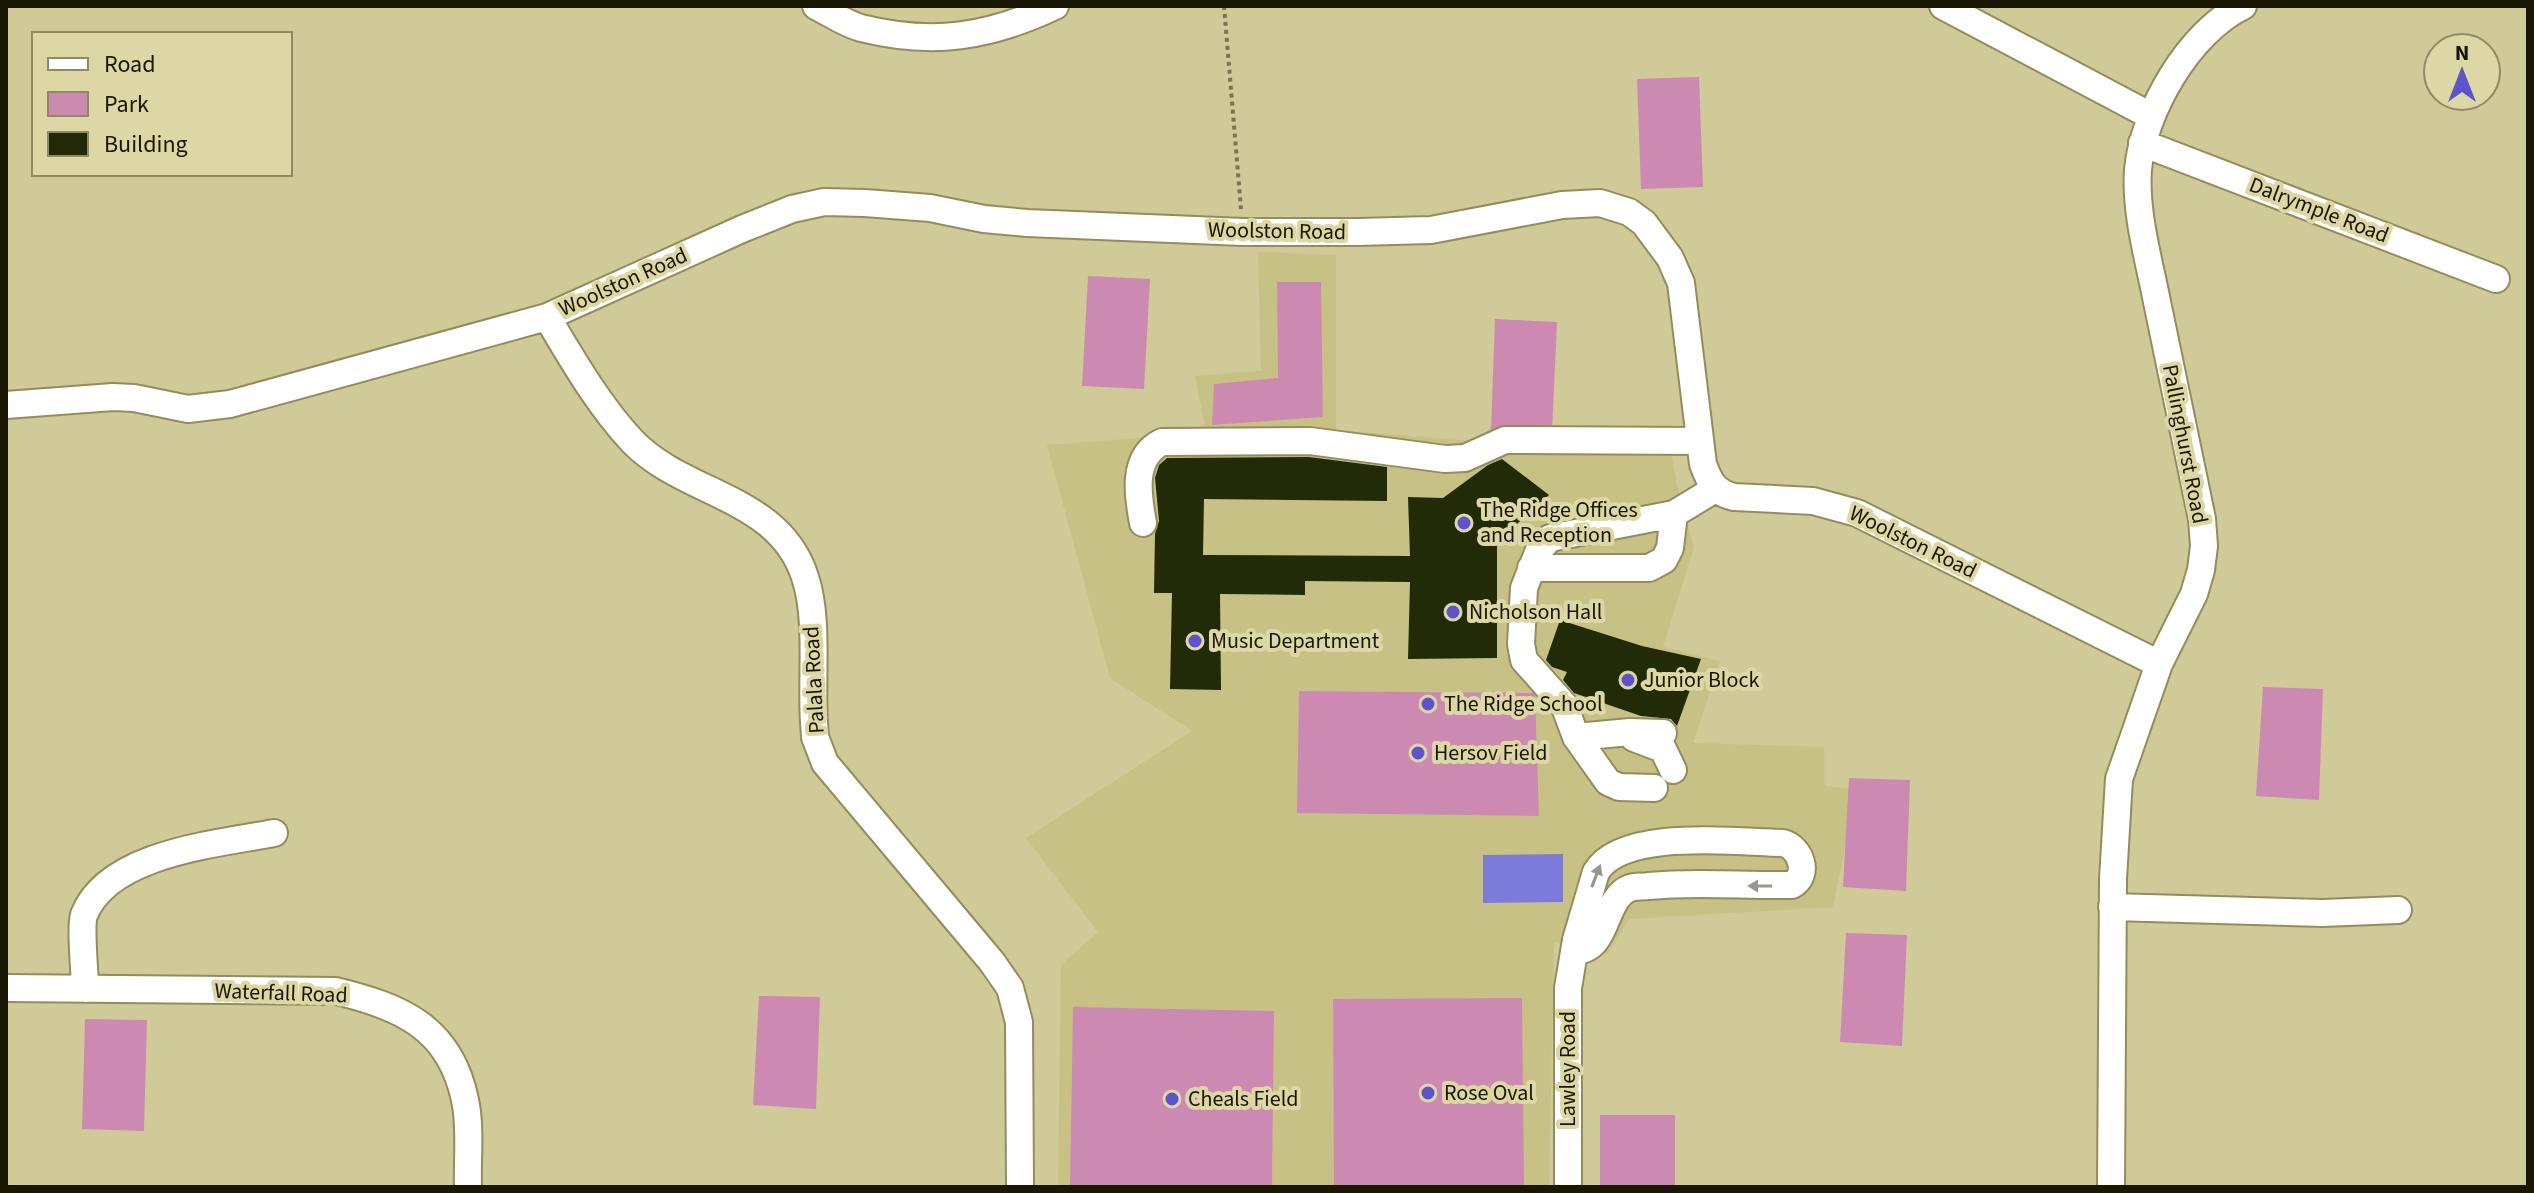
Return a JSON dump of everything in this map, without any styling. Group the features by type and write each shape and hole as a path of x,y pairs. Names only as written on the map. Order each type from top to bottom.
{"street":[{"path":"816,6 858,28 925,38 967,36 1005,26 1055,6"},
{"path":"1943,6 2151,116"},
{"name":"Pallinghurst Road","path":"2111,1187 2112,907 2119,779 2159,664 2194,594 2204,546 2202,519 2141,213 2138,187 2142,143 2151,116 2171,77 2215,26 2240,7"},
{"name":"Dalrymple Road","path":"2142,143 2496,279"},
{"name":"Woolston Road","path":"6,405 123,397 176,408 230,404 547,317 742,229 792,209 824,202 930,208 984,219 1027,223 1243,232 1431,230 1580,203 1613,205 1644,223 1659,242 1681,283 1703,464 1715,489 1734,497 1813,501 1857,513 2159,664"},
{"name":"Palala Road","path":"547,317 602,402 634,442 660,464 765,519 788,544 805,575 809,598 815,737 825,763 992,962 1010,988 1016,1005 1021,1042 1020,1187"},
{"path":"1143,523 1139,474 1149,452 1162,442 1310,441 1445,459 1465,458 1505,440 1700,441"},
{"path":"1654,788 1613,785 1576,737 1564,705 1527,665 1522,653 1524,588 1539,550 1550,538 1674,514 1715,489"},
{"path":"1531,568 1649,568 1664,560 1670,548 1674,514"},
{"path":"1576,737 1630,732 1663,733"},
{"path":"1630,732 1634,738 1663,749 1673,770"},
{"path":"85,989 84,916 106,883 153,857 274,833"},
{"name":"Lawley Road","path":"1568,1187 1568,988 1578,930 1601,863 1619,851 1673,841 1790,845 1799,856 1801,874 1792,885 1667,884 1630,888 1620,895 1594,941 1587,948 1576,951"},
{"path":"2112,907 2323,913 2398,910"},
{"name":"Waterfall Road","path":"6,988 336,991 380,1002 406,1014 444,1047 466,1102 468,1187"}],"path":[{"path":"1224,6 1243,232"}],"shaded area":[{"name":"The Ridge School","path":"1258,252 1336,255 1336,430 1483,442 1490,427 1666,427 1677,485 1694,547 1663,647 1720,661 1693,743 1824,747 1825,786 1857,789 1833,907 1629,919 1608,954 1554,942 1549,1187 1058,1187 1061,965 1098,932 1026,838 1192,731 1110,678 1047,445 1206,433 1195,376 1261,371"},
{"path":"1563,854 1563,902 1483,903 1483,855"}],"green space":[{"path":"1699,77 1703,187 1641,189 1637,79"},
{"path":"1088,276 1150,279 1144,389 1082,386"},
{"path":"1277,282 1321,282 1323,417 1212,425 1214,384 1278,378"},
{"path":"1495,319 1557,322 1552,432 1491,430"},
{"path":"2263,687 2323,689 2319,800 2256,796"},
{"name":"Hersov Field","path":"1299,691 1535,693 1539,816 1297,813"},
{"path":"1849,778 1910,780 1906,891 1843,887"},
{"path":"1846,933 1907,935 1902,1046 1840,1042"},
{"path":"759,996 820,997 816,1109 753,1105"},
{"name":"Rose Oval","path":"1522,998 1524,1187 1334,1187 1333,999"},
{"name":"Cheals Field","path":"1073,1007 1274,1011 1272,1187 1070,1187"},
{"path":"85,1019 147,1020 144,1131 82,1129"},
{"path":"1600,1115 1675,1115 1675,1187 1600,1187"}],"building":[{"path":"1309,457 1387,467 1387,501 1204,499 1203,555 1410,556 1408,497 1443,498 1488,465 1502,459 1549,495 1497,542 1497,658 1408,659 1410,582 1305,581 1305,595 1220,594 1221,690 1170,689 1172,593 1154,593 1155,534 1159,521 1155,478 1159,465 1167,458"},
{"name":"Junior Block","path":"1560,620 1642,646 1701,659 1677,726 1671,719 1641,716 1574,693 1563,680 1567,672 1552,667 1546,660"}],"place":[{"name":"The Ridge Offices and Reception","path":"1464,523"},
{"name":"Nicholson Hall","path":"1453,612"},
{"name":"Music Department","path":"1195,641"},
{"name":"Junior Block","path":"1628,680"},
{"name":"The Ridge School","path":"1428,704"},
{"name":"Hersov Field","path":"1418,753"},
{"name":"Rose Oval","path":"1428,1093"},
{"name":"Cheals Field","path":"1172,1099"}]}
